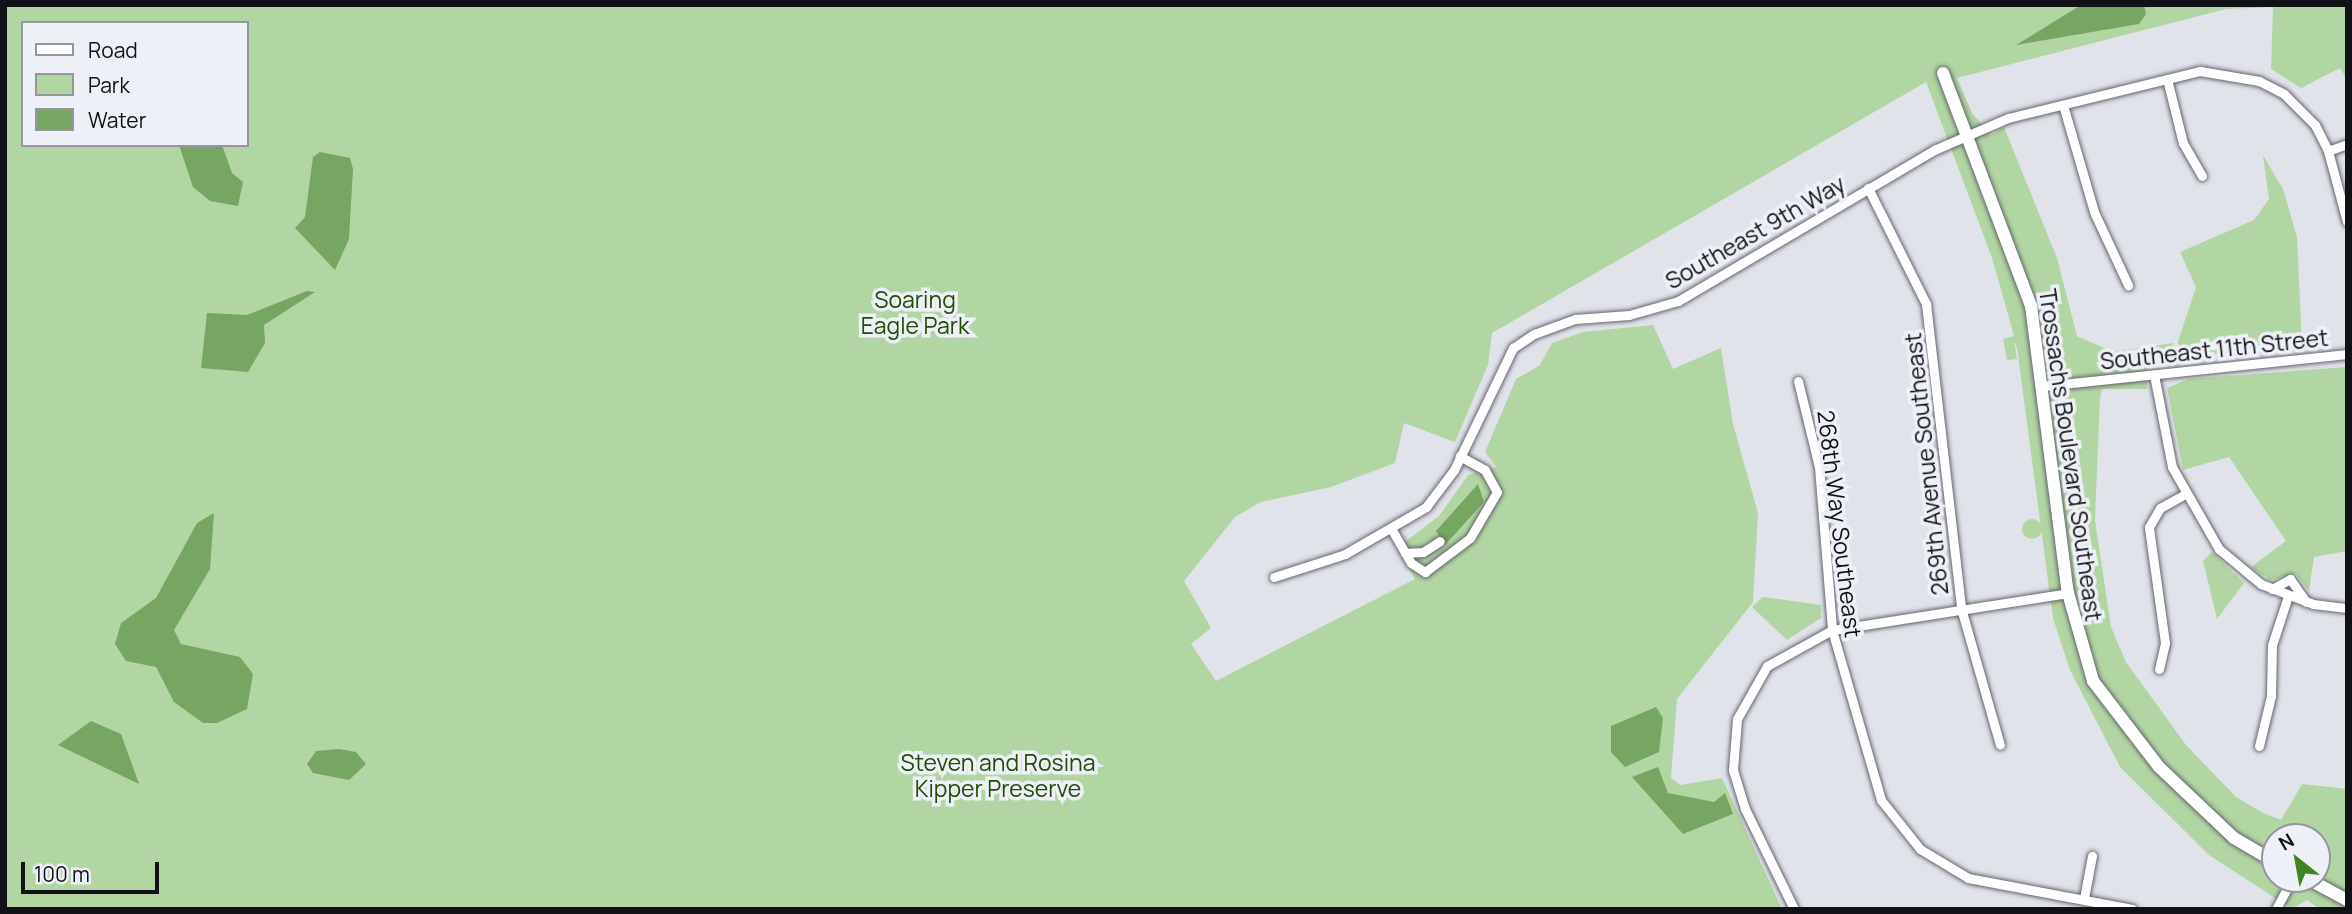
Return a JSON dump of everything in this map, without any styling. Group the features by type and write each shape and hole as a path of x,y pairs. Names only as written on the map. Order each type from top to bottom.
{"street":[{"name":"Southeast 9th Way","path":"1274,577 1303,571 1392,530 1442,491 1513,348 1556,324 1629,315 1678,301 1868,188 1967,134 2063,105 2200,71 2234,74 2259,81 2301,109 2329,151"},
{"name":"Trossachs Boulevard Southeast","path":"1943,73 2022,273 2043,386 2068,593 2083,656 2114,716 2208,814 2261,852"},
{"path":"2167,79 2183,143 2202,176"},
{"path":"2063,105 2094,212 2128,285"},
{"path":"2347,144 2329,151 2347,222"},
{"name":"269th Avenue Southeast","path":"1868,188 1916,275 1931,325 1961,608 2000,745"},
{"name":"Southeast 11th Street","path":"2043,386 2347,354"},
{"path":"2154,375 2165,444 2182,495 2228,558 2272,589 2288,596 2306,602 2347,608"},
{"name":"268th Way Southeast","path":"1798,381 1819,467 1832,630 1874,785 1906,834 1968,878 2132,909"},
{"path":"1392,530 1405,553 1420,571 1438,566 1494,507 1497,492 1485,470 1461,456"},
{"path":"2159,670 2165,643 2148,527 2160,508 2182,495"},
{"path":"1405,553 1423,552 1440,541"},
{"path":"2272,589 2290,579 2306,602"},
{"path":"1794,909 1745,809 1733,770 1737,719 1767,666 1832,630 2068,593"},
{"path":"2259,747 2271,696 2272,645 2288,596"},
{"path":"2084,898 2092,856"},
{"path":"2331,891 2347,900"},
{"path":"2276,909 2285,893"}],"green space":[{"path":"5,5 2345,5 2347,80 2340,68 2301,88 2271,69 2273,7 2226,9 1957,78 1972,113 1991,135 2004,127 2057,258 2077,336 2113,352 2173,343 2172,362 2147,364 2147,389 2102,389 2100,398 2095,520 2111,627 2126,662 2186,745 2236,797 2263,813 2281,820 2302,784 2347,789 2347,909 2320,909 2307,900 2292,909 2267,893 2331,893 2331,823 2261,823 2261,889 2209,855 2120,767 2070,670 2053,618 2017,348 2014,341 2017,359 2007,360 2003,339 2014,336 1992,258 1926,82 1492,333 1488,365 1455,442 1404,423 1395,463 1331,487 1261,502 1235,517 1184,581 1211,628 1191,644 1216,681 1415,579 1397,548 1439,516 1468,475 1496,467 1485,452 1516,379 1539,366 1552,343 1583,332 1653,325 1673,369 1721,348 1733,424 1758,513 1753,602 1677,699 1671,778 1680,785 1722,778 1782,909 5,909"},
{"path":"2263,155 2283,189 2297,237 2302,344 2181,358 2178,341 2196,287 2180,252 2254,220 2269,199"},
{"path":"2347,367 2347,551 2314,557 2309,591 2296,574 2270,580 2251,567 2286,541 2229,457 2183,470 2167,388 2188,379"},
{"path":"2032,519 2039,522 2042,529 2039,536 2032,539 2025,536 2022,529 2025,522"},
{"path":"2212,552 2244,583 2217,619 2203,561"},
{"path":"1763,597 1821,605 1821,618 1787,640 1752,607"}],"water":[{"path":"2081,5 2144,5 2146,14 2139,24 2016,45"},
{"path":"180,147 223,147 232,173 243,182 238,206 210,201 193,187"},
{"path":"320,152 350,158 353,169 349,239 335,270 295,228 305,217 313,157"},
{"path":"307,291 315,292 264,325 265,343 248,372 201,368 207,313 247,315"},
{"path":"1478,484 1484,502 1445,545 1436,531"},
{"path":"214,513 210,569 174,630 181,644 240,657 253,674 247,709 217,723 203,723 174,702 156,667 126,661 115,644 121,623 156,598 197,523"},
{"path":"1656,707 1663,718 1659,752 1625,767 1611,752 1611,726"},
{"path":"91,721 121,734 139,784 58,745"},
{"path":"339,749 356,752 366,764 349,780 313,773 307,764 316,751"},
{"path":"1658,767 1668,793 1714,802 1725,793 1733,814 1683,834 1632,777"}],"park label":[{"name":"Soaring Eagle Park","path":"915,312"},
{"name":"Steven and Rosina Kipper Preserve","path":"998,775"}]}
